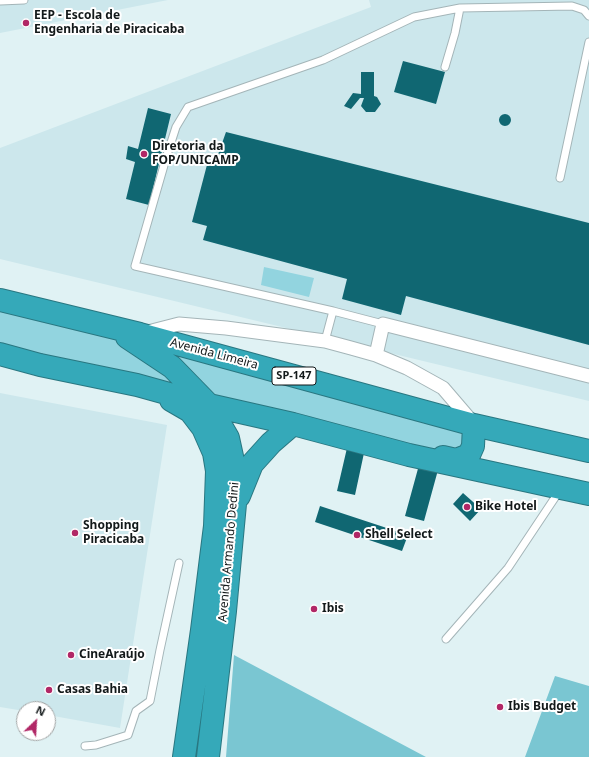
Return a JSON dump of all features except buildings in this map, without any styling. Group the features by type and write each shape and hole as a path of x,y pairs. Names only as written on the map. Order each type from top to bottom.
{"highway":[{"name":"Avenida Limeira","path":"0,300 140,334 474,424"},
{"name":"Avenida Armando Dedini","path":"113,328 172,366 209,405 228,438 235,470 235,504 225,611 208,757"},
{"path":"0,354 40,365 137,385 209,405 293,424 409,454 589,494"},
{"name":"Avenida Armando Dedini","path":"137,385 165,396 190,411 203,428 214,453 217,471 215,526 184,757"},
{"path":"235,504 252,464 271,443 293,424"},
{"path":"409,454 432,454 456,460 469,455 473,446 474,424"},
{"name":"SP-147","path":"474,424 589,451"}],"street":[{"path":"140,334 179,324 226,328 325,341 352,348 376,355 407,368 443,388 474,424"},
{"path":"376,355 383,324 589,376"}],"lane":[{"path":"0,1 24,0"},
{"path":"383,324 333,311 135,266 176,127 188,107 323,60 414,17 460,8 572,6 584,10 589,16"},
{"path":"445,68 455,33 460,8"},
{"path":"560,178 589,42"},
{"path":"325,341 333,311"},
{"path":"446,639 508,568 561,488"},
{"path":"85,746 96,745 128,735 136,711 150,701 179,563"}],"shaded area":[{"name":"EEP - Escola de Engenharia de Piracicaba","path":"0,0 168,0 0,33"},
{"path":"369,0 589,0 589,401 0,259 0,148 371,7"},
{"path":"264,267 314,278 309,297 261,285"},
{"path":"0,300 474,425 456,460 0,354"},
{"name":"Shopping Piracicaba","path":"0,393 167,425 120,728 56,716 56,701 16,701 16,710 0,707"},
{"path":"234,655 426,757 226,757"},
{"path":"555,676 589,686 589,757 525,757"}],"place":[{"name":"EEP - Escola de Engenharia de Piracicaba","path":"26,23"},
{"name":"Diretoria da FOP/UNICAMP","path":"144,154"},
{"name":"Bike Hotel","path":"467,507"},
{"name":"Shopping Piracicaba","path":"75,533"},
{"name":"Shell Select","path":"357,535"},
{"name":"Ibis","path":"314,609"},
{"name":"CineAraújo","path":"71,655"},
{"name":"Casas Bahia","path":"49,690"},
{"name":"Ibis Budget","path":"500,707"}]}
